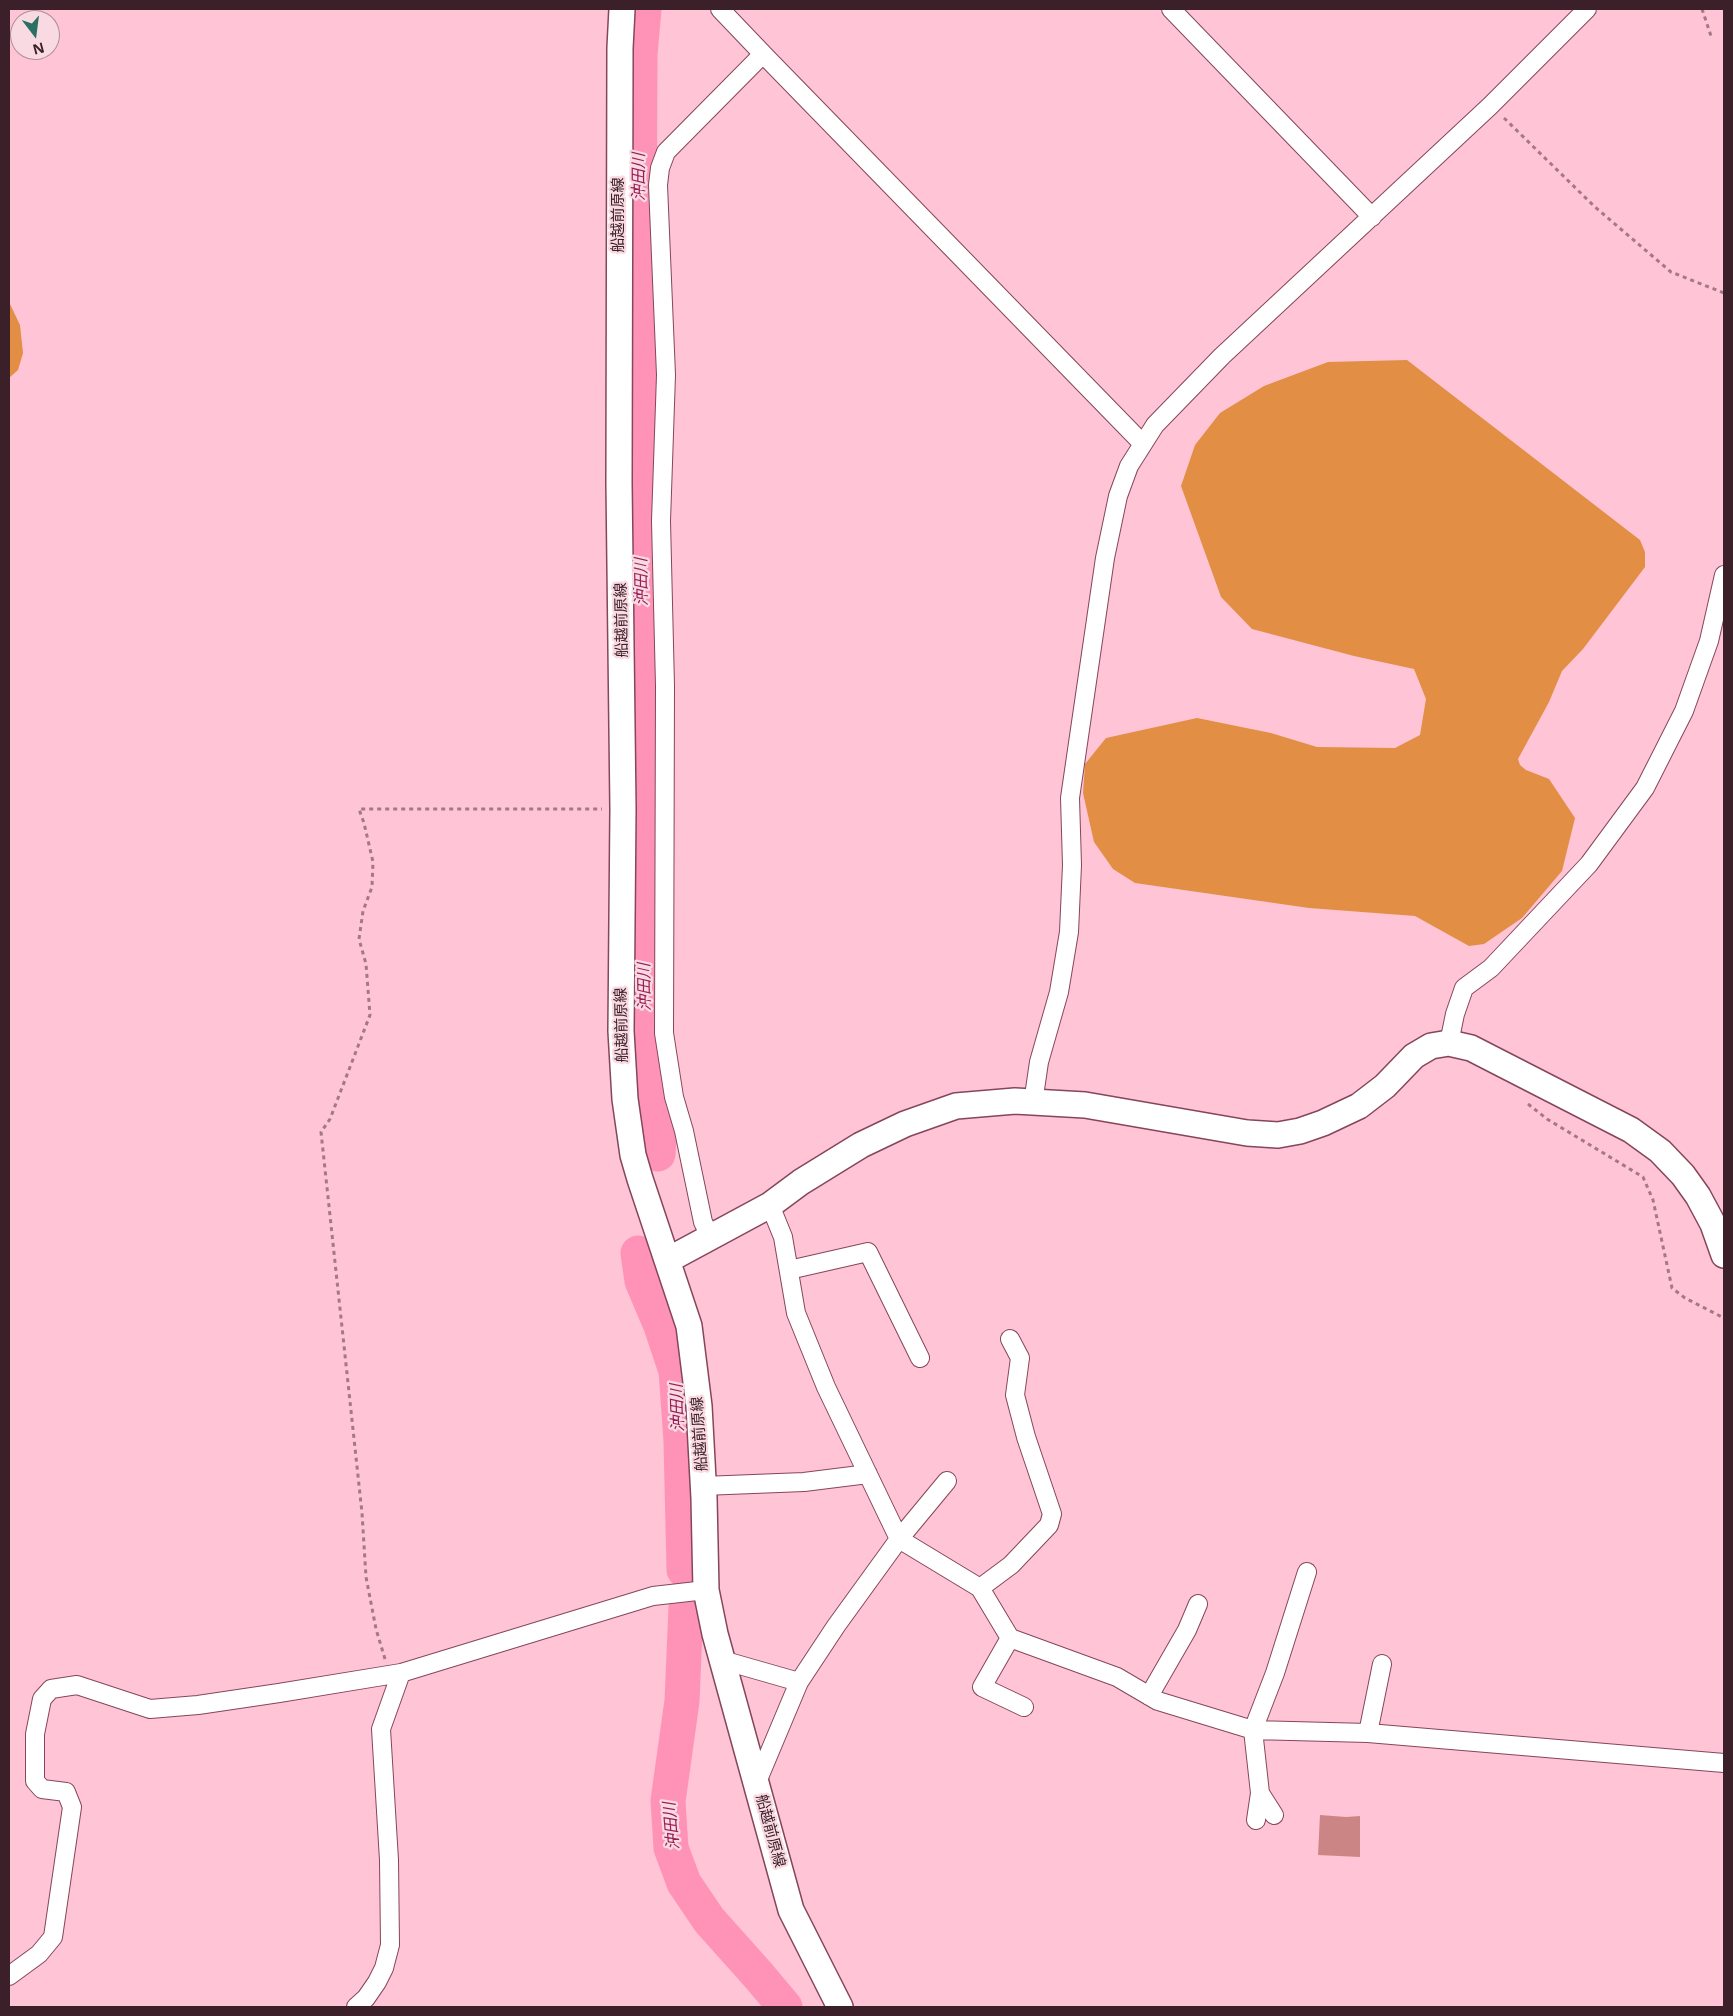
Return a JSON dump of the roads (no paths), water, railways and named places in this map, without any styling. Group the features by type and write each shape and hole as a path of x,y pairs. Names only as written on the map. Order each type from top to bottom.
{"main road":[{"name":"船越前原線","path":"622,9 619,483 623,809 621,1031 625,1099 633,1155 689,1326 699,1406 706,1590 722,1660 792,1910 840,2007"},
{"path":"668,1260 770,1205 802,1182 861,1145 905,1124 956,1106 1015,1101 1085,1105 1208,1127 1247,1133 1278,1135 1308,1128 1359,1106 1385,1086 1414,1056 1431,1046 1449,1043 1471,1048 1631,1130 1660,1151 1683,1175 1698,1196 1713,1224 1724,1256"}],"street":[{"path":"720,9 1142,443"},
{"path":"1171,9 1372,217"},
{"path":"1033,1102 1039,1062 1059,992 1069,932 1072,865 1070,798 1105,558 1118,496 1128,466 1155,425 1222,356 1490,106 1587,9"},
{"path":"710,1236 703,1222 684,1131 674,1097 664,1033 665,686 661,521 666,375 658,185 660,168 666,152 763,54"},
{"path":"1449,1043 1455,1014 1464,988 1491,968 1589,864 1644,788 1684,711 1709,642 1724,575"},
{"path":"770,1205 783,1237 796,1313 826,1387 899,1539 980,1588 1010,1638 1117,1677 1158,1701 1253,1730 1368,1733 1724,1763"},
{"path":"789,1270 868,1252 920,1358"},
{"path":"980,1588 1010,1565 1049,1525 1052,1514 1026,1436 1016,1395 1020,1358 1010,1339"},
{"path":"703,1486 804,1482 868,1474"},
{"path":"757,1782 799,1682 836,1626 899,1539 947,1481"},
{"path":"1256,1820 1260,1793 1253,1730 1275,1673 1307,1572"},
{"path":"9,1976 39,1954 53,1936 68,1835 72,1807 66,1792 42,1788 35,1781 34,1734 42,1699 51,1689 77,1685 150,1709 198,1705 261,1696 396,1674 653,1596 706,1590"},
{"path":"1149,1696 1187,1630 1198,1604"},
{"path":"1010,1638 982,1686 1024,1707"},
{"path":"722,1660 799,1682"},
{"path":"1368,1733 1382,1664"},
{"path":"356,2007 366,1998 377,1982 384,1968 390,1945 389,1860 381,1729 396,1674"},
{"path":"1260,1793 1274,1815"}],"waterway":[{"name":"沖田川","path":"644,9 640,54 639,275 646,1093 656,1121 659,1138 658,1154"},
{"name":"沖田川","path":"638,1253 642,1281 661,1326 676,1371 681,1441 684,1570"},
{"name":"沖田川","path":"686,1607 682,1701 668,1801 671,1848 684,1883 709,1920 785,2007"}]}
